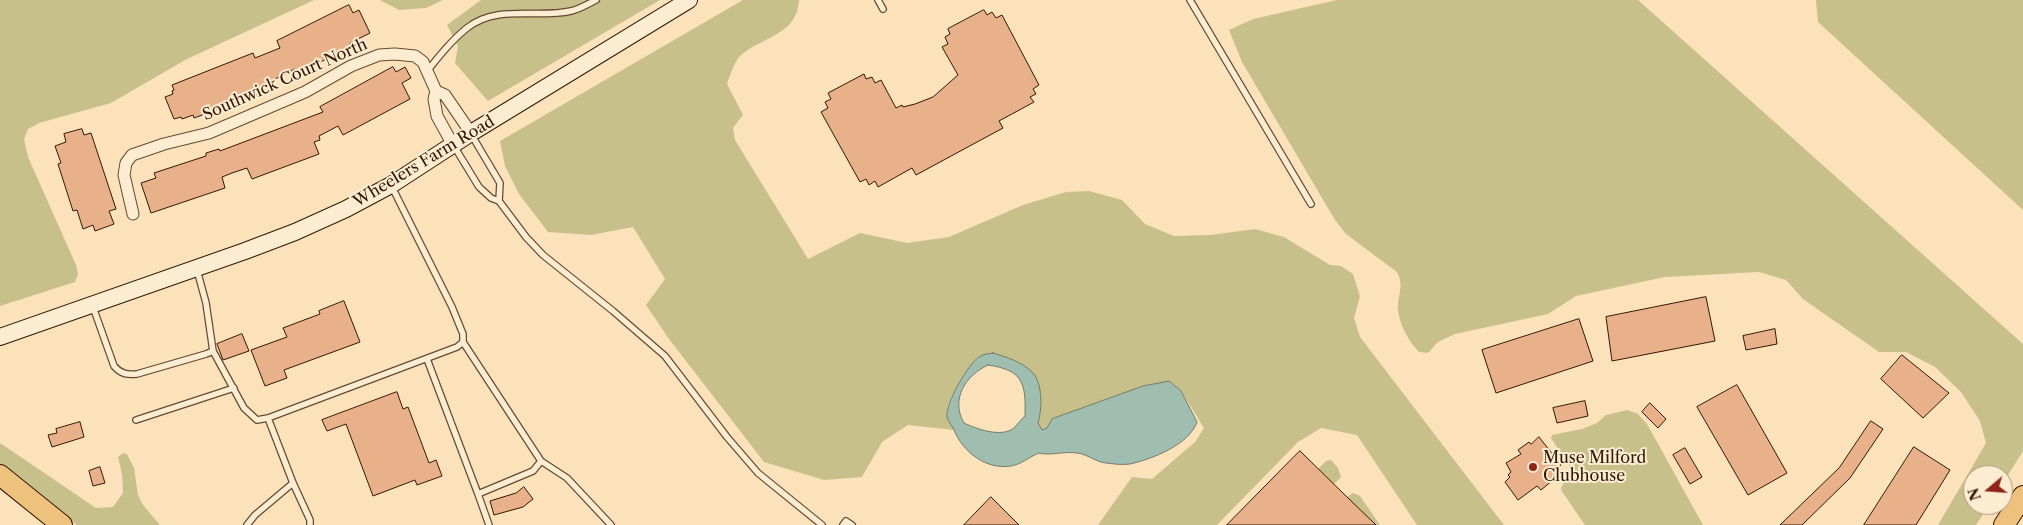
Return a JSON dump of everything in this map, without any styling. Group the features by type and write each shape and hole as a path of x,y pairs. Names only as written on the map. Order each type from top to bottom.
{"highway":[{"path":"0,475 62,525"},
{"path":"2004,525 2023,496"}],"main road":[{"name":"Wheelers Farm Road","path":"0,337 295,232 346,209 391,185 471,133 689,0"}],"street":[{"name":"Southwick Court North","path":"132,214 125,183 124,168 128,159 136,152 209,133 306,92 371,57 394,54 415,56 423,62 428,70"},
{"path":"428,70 436,91 434,100 437,116 453,145"},
{"path":"436,91 445,95 471,133"}],"lane":[{"path":"428,70 450,44 468,27 485,18 506,13 572,11 596,0"},
{"path":"878,0 883,9"},
{"path":"1190,0 1311,204"},
{"path":"471,133 500,183 499,201"},
{"path":"453,145 484,193 499,201 526,237 543,255 613,311 665,356 758,474 822,525"},
{"path":"391,185 452,307 463,334 463,342 541,461 567,478 607,524"},
{"path":"196,268 206,303 212,351 250,415 260,420 427,359 458,347 463,342"},
{"path":"92,304 114,366 119,372 127,375 137,374 212,351"},
{"path":"427,359 489,525"},
{"path":"136,420 234,388"},
{"path":"268,418 293,484 310,520 310,525"},
{"path":"478,494 533,471 541,461"},
{"path":"247,525 293,484"},
{"path":"843,525 846,521 852,525"}],"shaded area":[{"path":"0,0 314,0 185,60 111,103 39,123 28,129 24,139 28,157 76,265 78,274 75,282 0,306"},
{"path":"380,0 443,0 426,8 399,10"},
{"path":"481,0 660,0 488,101 455,63 458,46 447,25"},
{"path":"743,0 799,0 797,12 785,28 740,56 734,65 727,84 743,115 733,128 735,140 808,259 860,233 907,243 949,237 1023,205 1066,192 1089,191 1122,200 1145,224 1174,236 1211,235 1255,229 1284,237 1330,265 1341,266 1353,274 1360,296 1354,318 1360,337 1504,525 1417,525 1357,435 1321,428 1298,442 1217,525 1098,525 1132,477 1152,479 1195,442 1204,428 1181,391 1169,381 1143,386 1054,418 1047,428 1042,430 1038,423 1041,403 1040,394 1033,376 1020,363 999,357 978,357 958,385 947,410 947,416 954,430 908,425 882,442 862,477 824,480 764,462 669,339 646,305 665,279 633,227 591,235 548,232 519,194 505,166 500,141"},
{"path":"1337,0 1638,0 2023,344 2023,451 2013,467 2013,465 1973,465 1986,443 1980,421 1961,392 1935,367 1906,352 1879,352 1803,299 1786,280 1759,272 1665,277 1576,296 1548,314 1455,334 1438,342 1428,353 1419,352 1408,338 1401,322 1398,304 1401,287 1397,272 1346,234 1335,220 1242,62 1229,30 1253,19"},
{"path":"1816,0 2023,0 2023,210 1818,22"},
{"path":"993,353 1019,363 1033,373 1040,390 1038,423 1042,430 1047,428 1054,418 1143,386 1169,381 1181,391 1197,422 1186,438 1169,450 1149,459 1130,464 1106,463 1081,454 1072,453 1039,453 1015,465 1002,467 984,462 976,458 963,445 947,417 947,411 953,394 974,361 979,357","holes":["988,365 1009,370 1020,380 1025,395 1025,416 1014,428 1003,432 982,430 964,423 959,405 962,389 967,381 980,369"]},
{"path":"1627,410 1638,414 1647,424 1703,525 1585,525 1561,490 1572,470 1551,438 1552,435 1582,429 1597,423 1606,415"},
{"path":"0,443 96,508 113,507 123,493 122,474 118,457 123,453 127,454 134,468 138,495 143,505 160,525 77,525 0,464"},
{"path":"1331,460 1338,468 1341,477 1334,484 1318,469 1326,461"},
{"path":"1963,482 1963,515 1982,515 1976,525 1938,525"},
{"path":"1353,493 1360,496 1380,525 1376,525 1347,497"}],"building":[{"path":"349,5 353,13 359,10 370,33 350,43 352,47 297,73 295,69 273,80 274,83 266,86 268,91 194,118 193,115 182,119 181,117 174,119 165,97 173,94 172,85 253,53 255,58 280,48 277,41"},
{"path":"984,10 987,15 992,12 996,18 1002,15 1039,85 1033,89 1036,94 1030,97 1034,102 999,121 1003,128 916,175 912,168 878,187 875,181 869,185 866,179 860,182 821,112 828,108 825,102 831,99 828,93 864,74 866,79 872,77 875,83 881,80 896,108 902,105 903,107 915,104 933,97 958,75 942,47 948,44 945,37 950,34 948,29"},
{"path":"393,67 396,72 405,67 411,78 402,83 410,99 343,135 338,126 319,136 320,140 314,142 319,154 252,179 247,168 232,173 222,177 225,188 151,213 141,183 156,178 154,173 206,156 206,153 219,149 220,151 323,112 320,107"},
{"path":"82,129 84,135 91,133 116,209 109,211 114,224 95,231 93,225 83,229 77,210 73,211 58,164 61,163 55,146 66,142 64,134"},
{"path":"1706,297 1715,341 1612,361 1606,317"},
{"path":"344,301 360,342 284,370 287,378 265,386 251,350 287,337 283,328 320,314 319,311"},
{"path":"1579,319 1593,361 1496,393 1482,350"},
{"path":"1775,329 1777,344 1746,350 1743,336"},
{"path":"242,334 249,351 223,360 217,344"},
{"path":"1902,355 1949,393 1923,418 1881,379"},
{"path":"1737,385 1787,473 1748,495 1697,407"},
{"path":"397,392 403,409 408,407 429,463 436,460 442,476 417,485 415,480 373,496 346,424 327,431 322,420"},
{"path":"1585,401 1588,416 1557,423 1553,408"},
{"path":"1650,403 1666,419 1658,428 1642,412"},
{"path":"1871,421 1883,429 1850,478 1802,525 1780,525 1839,468"},
{"path":"80,422 84,437 52,447 48,435 57,433 56,429"},
{"name":"Muse Milford Clubhouse","path":"1539,437 1561,465 1556,469 1559,475 1541,490 1537,486 1518,500 1505,482 1510,477 1508,475 1511,472 1506,463 1521,454 1518,450 1529,442 1531,444"},
{"path":"1914,447 1950,470 1916,525 1864,525"},
{"path":"1685,448 1702,477 1690,484 1673,455"},
{"path":"1300,451 1347,497 1376,525 1227,525"},
{"path":"100,467 105,483 93,486 89,471"},
{"path":"524,487 533,499 523,507 494,515 490,501 516,493"},
{"path":"991,497 1019,525 964,525"}],"place":[{"name":"Muse Milford Clubhouse","path":"1533,467"}]}
